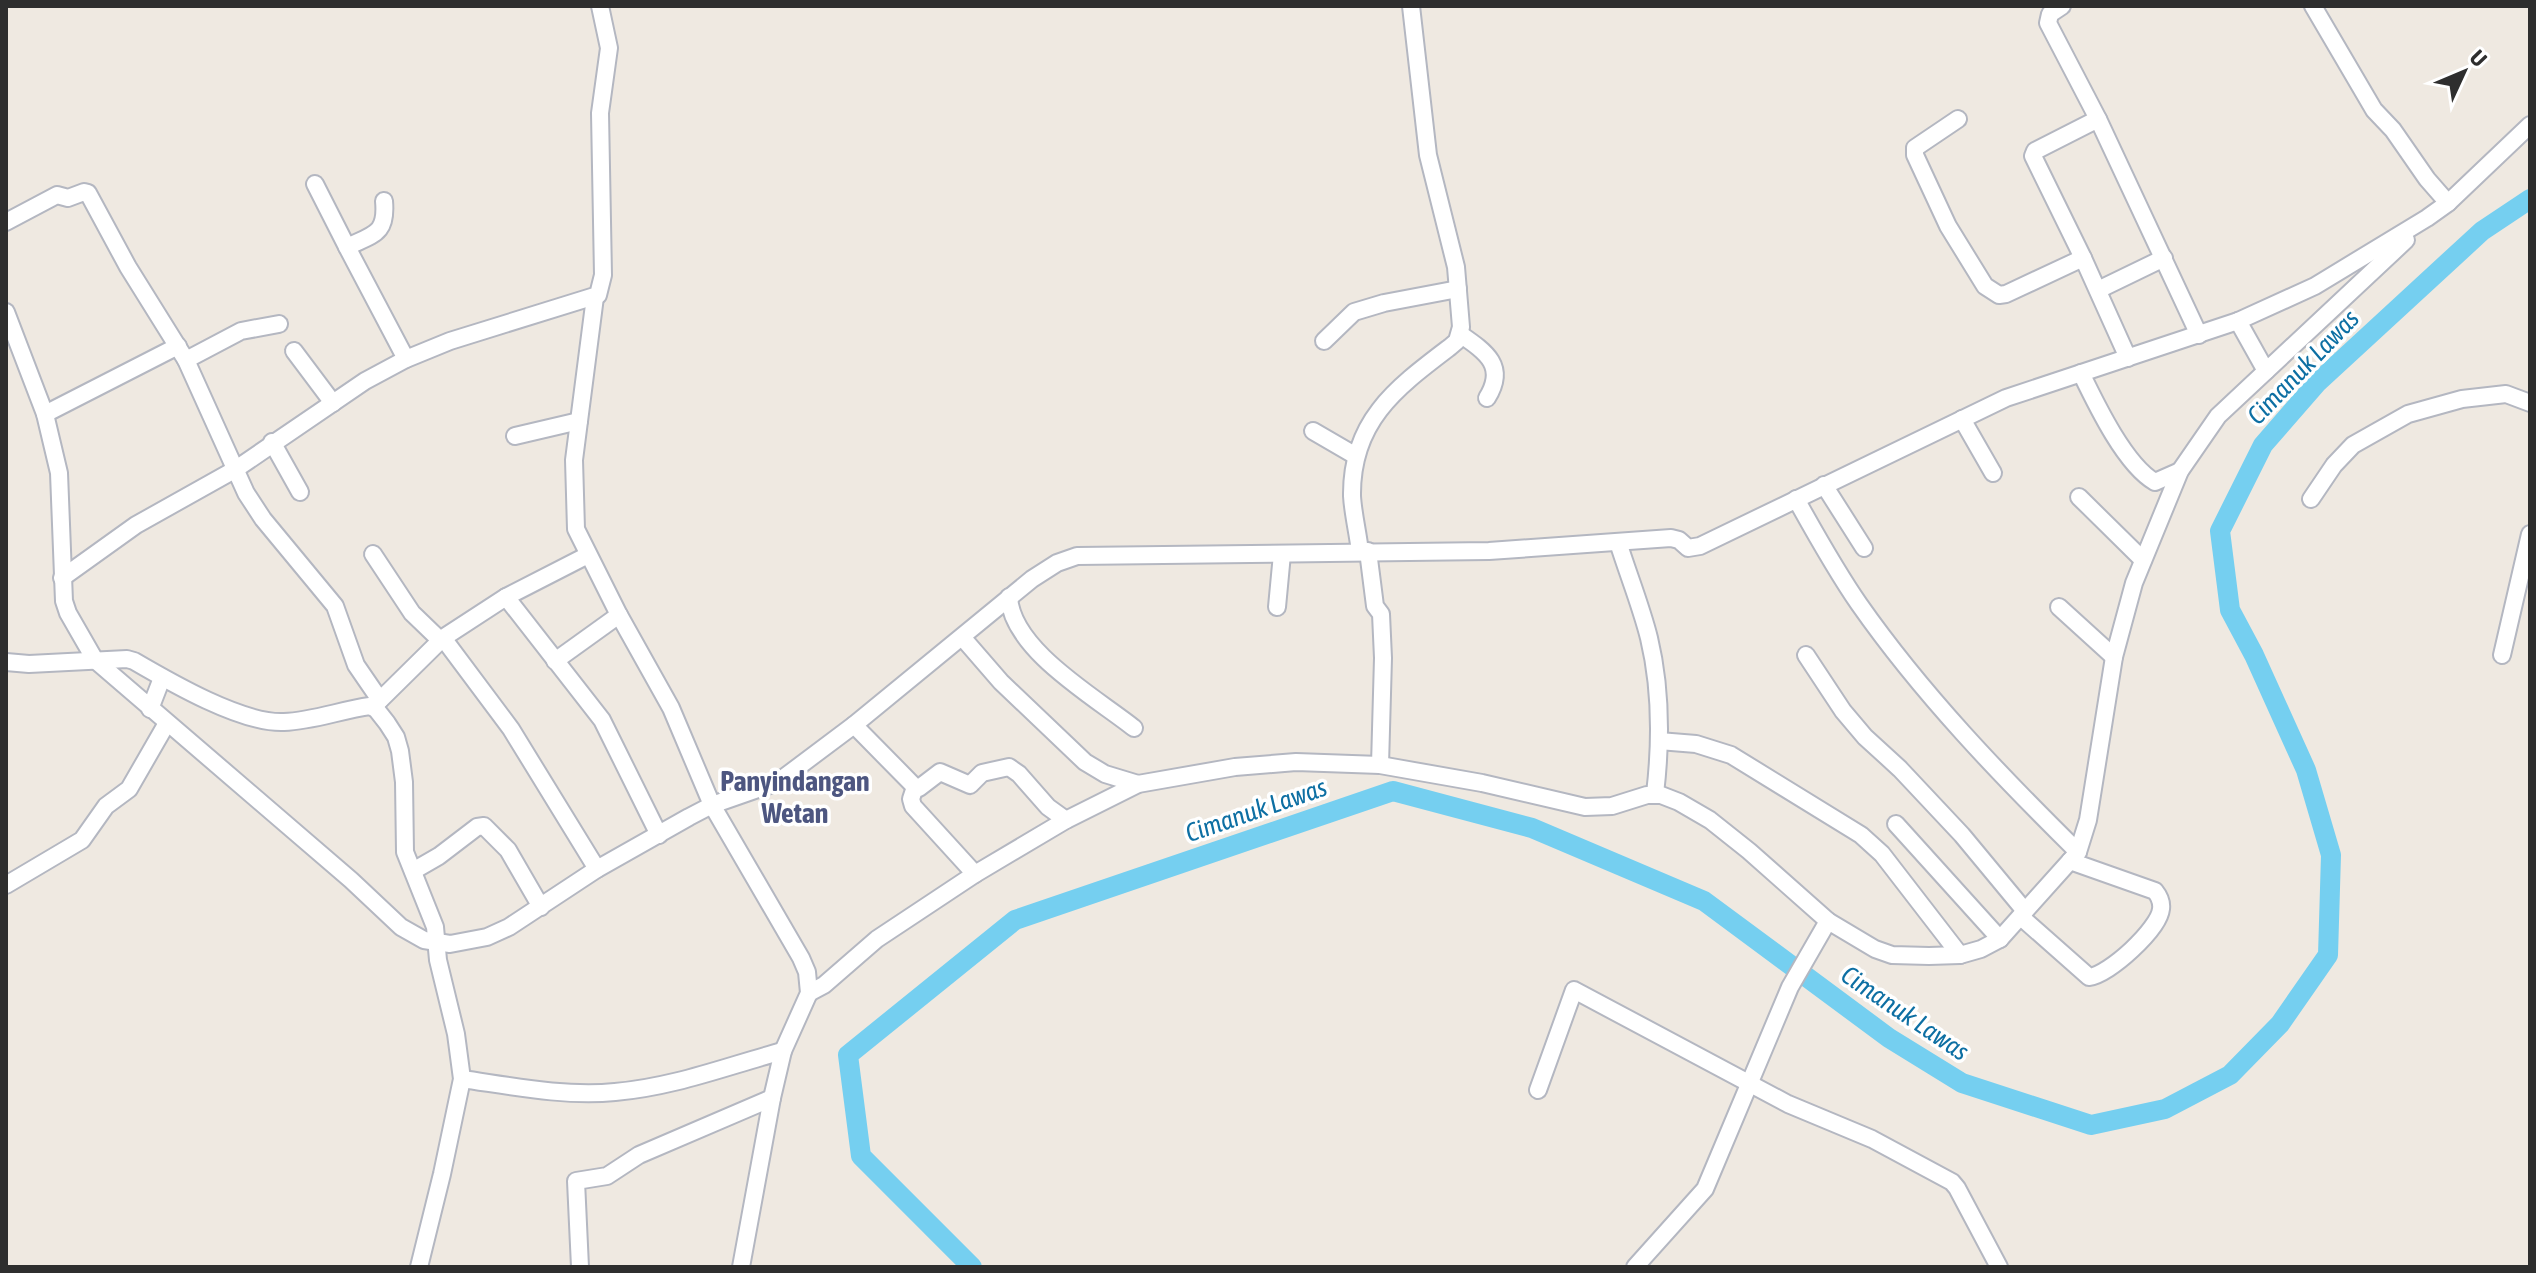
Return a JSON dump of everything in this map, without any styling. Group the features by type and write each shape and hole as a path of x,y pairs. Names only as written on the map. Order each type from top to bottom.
{"street":[{"path":"600,6 609,48 600,113 603,275 595,297 574,460 576,529 671,708 712,805 807,972 809,993 783,1051 772,1098 741,1267"},
{"path":"1380,765 1381,614 1375,606 1352,498 1356,456 1372,422 1395,390 1450,347 1460,334 1458,289 1449,236 1428,155 1411,6"},
{"path":"2062,6 2050,14 2048,23 2098,119 2193,323"},
{"path":"2313,6 2374,110 2393,130 2448,203"},
{"path":"1958,119 1921,142 1915,148 1915,155 1948,226 1985,286 1999,295 2006,294 2083,258"},
{"path":"2098,119 2033,154 2126,352"},
{"path":"437,951 450,944 487,937 509,927 597,869 712,805 778,782 854,725 1009,597 1050,567 1077,556 1489,551 1676,538 1686,547 1695,547 2006,398 2081,373 2193,323 2238,321 2336,275 2448,203 2530,125"},
{"path":"315,184 406,359"},
{"path":"6,222 57,195 68,198 82,192 88,193 128,267 182,353 246,493 317,587 332,601 356,665 396,737 404,782 403,840 430,910 456,1034 462,1079 419,1267"},
{"path":"347,247 382,229 385,222 384,201"},
{"path":"809,993 824,985 877,939 975,874 1066,820 1138,784 1235,767 1296,762 1380,765 1482,783 1585,807 1612,806 1655,794 1679,802 1710,820 1828,921 1866,945 1892,955 1960,955 1981,949 2000,939 2074,857 2088,820 2114,657 2134,583 2180,471 2218,416 2381,265 2405,241 2415,225"},
{"path":"2098,290 2164,258"},
{"path":"1324,341 1354,312 1458,289"},
{"path":"62,578 136,525 236,469 365,381 406,359 450,341 595,297"},
{"path":"6,312 45,414 59,473 62,578 68,613 89,661 167,723 351,880 401,927 437,951"},
{"path":"2238,321 2266,371"},
{"path":"45,414 182,353 241,331 279,324"},
{"path":"1460,334 1481,349 1494,366 1495,384 1487,398"},
{"path":"294,351 333,403"},
{"path":"2081,373 2121,443 2145,474 2157,482 2180,471"},
{"path":"2311,499 2334,465 2353,445 2408,414 2462,399 2506,394 2530,403"},
{"path":"1962,419 1993,473"},
{"path":"515,436 579,421"},
{"path":"1313,431 1356,456"},
{"path":"272,442 300,492"},
{"path":"1824,485 1864,548"},
{"path":"2079,497 2143,560"},
{"path":"1796,499 1841,577 1887,641 1972,743 2074,857 2155,891 2160,897 2161,910 2154,925 2107,969 2089,977 2023,914 1962,835 1865,737 1835,700 1806,655"},
{"path":"2502,655 2530,534"},
{"path":"1618,542 1650,642 1659,741 1655,794"},
{"path":"373,554 412,613 442,639 511,729 597,869"},
{"path":"1277,607 1282,554"},
{"path":"6,662 134,661 186,692 246,715 269,721 301,720 376,703 442,639 506,597 588,555"},
{"path":"506,597 602,720 659,835"},
{"path":"1009,597 1012,617 1034,647 1134,728"},
{"path":"2059,607 2114,657"},
{"path":"555,661 619,615"},
{"path":"962,637 1001,682 1085,762 1105,774 1138,784"},
{"path":"150,709 162,678"},
{"path":"6,885 82,840 106,806 129,789 167,723"},
{"path":"854,725 915,787 919,788 940,772 970,785 982,773 1009,767 1048,807 1066,820"},
{"path":"1659,741 1696,744 1731,755 1861,835 1882,854 1960,955"},
{"path":"915,787 911,799 913,806 975,874"},
{"path":"1896,824 2000,939"},
{"path":"413,871 477,827 484,826 508,850 541,907"},
{"path":"1635,1267 1705,1189 1790,987 1828,921"},
{"path":"1538,1090 1574,990 1793,1106 1872,1139 1952,1182 1999,1267"},
{"path":"462,1079 542,1090 615,1092 688,1081 783,1051"},
{"path":"580,1267 576,1181 607,1176 639,1155 772,1098"}],"waterway":[{"name":"Cimanuk Lawas","path":"972,1267 861,1156 848,1055 1015,920 1393,791 1532,828 1704,901 1889,1038 1962,1083 2091,1125 2165,1109 2230,1075 2280,1024 2328,955 2331,855 2306,770 2230,610 2220,531 2263,445 2317,383 2482,231 2530,199"}],"district":[{"name":"Panyindangan Wetan","path":"795,797"}]}
